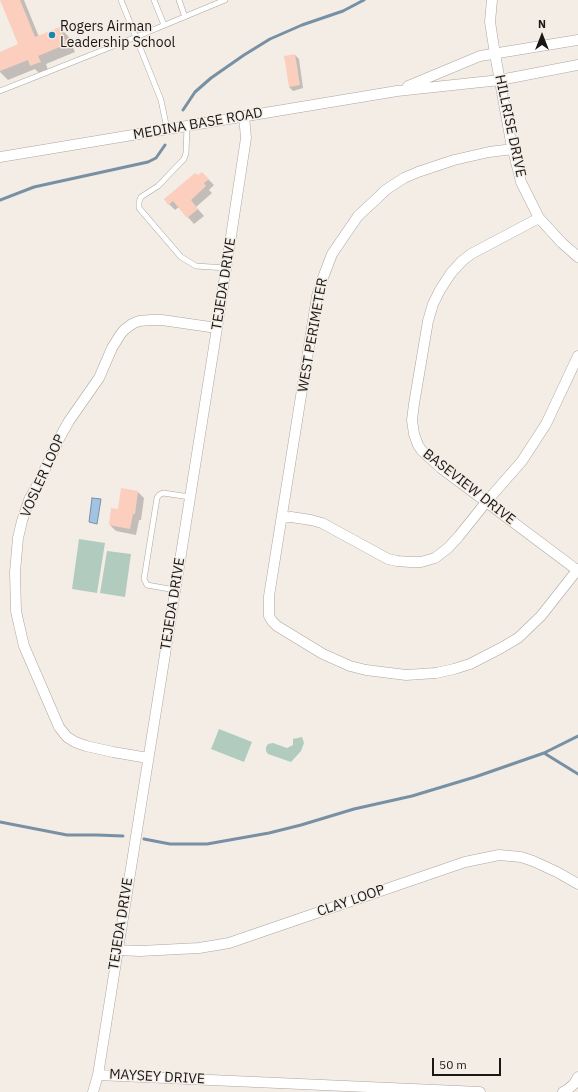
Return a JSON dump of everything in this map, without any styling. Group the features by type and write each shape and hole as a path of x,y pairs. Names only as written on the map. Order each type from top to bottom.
{"street":[{"name":"HILLRISE DRIVE","path":"492,0 490,22 495,54 513,149 521,182 539,218 562,243 578,257"},
{"name":"MEDINA BASE ROAD","path":"397,91 480,56 578,40"},
{"name":"MEDINA BASE ROAD","path":"0,157 397,91 500,80 578,65"},
{"name":"TEJEDA DRIVE","path":"93,1092 98,1075 217,328 246,138 244,116"},
{"name":"WEST PERIMETER","path":"513,149 490,152 454,160 404,178 388,189 358,216 332,254 320,283 317,296 270,596 269,616 272,622 280,628 323,654 350,666 406,676 436,673 470,664 518,638 540,616 577,569"},
{"name":"BASEVIEW DRIVE","path":"539,218 471,254 451,273 440,290 433,304 428,321 412,420 414,434 422,452 577,569"},
{"name":"VOSLER LOOP","path":"148,758 86,746 67,737 59,728 24,646 16,611 15,580 18,538 29,500 60,437 69,421 99,378 112,348 124,330 139,321 150,320 162,320 217,328"},
{"path":"282,518 291,516 322,523 388,559 397,561 422,562 435,558 448,548 522,461 546,424 578,356"},
{"name":"CLAY LOOP","path":"117,950 140,951 199,948 229,943 465,862 499,854 521,857 533,861 578,884"},
{"name":"MAYSEY DRIVE","path":"98,1075 480,1092"},
{"path":"563,1092 574,1084 578,1078"}],"lane":[{"path":"122,0 161,100 166,129"},
{"path":"154,0 164,25"},
{"path":"179,0 186,16"},
{"path":"0,91 225,0"},
{"path":"187,126 186,153 184,159 158,186 141,197 139,208 181,257 196,266 226,268"},
{"path":"175,590 147,585 144,579 157,498 163,493 190,497"}],"green space":[{"path":"79,539 105,543 97,593 72,589"},
{"path":"107,551 131,554 125,597 100,593"},
{"path":"219,729 252,742 244,762 211,749"},
{"path":"302,737 304,743 301,751 291,762 268,754 266,751 268,744 273,743 287,748 293,745 293,739"}],"water":[{"path":"92,498 101,499 97,524 89,522"}],"building":[{"name":"Rogers Airman Leadership School","path":"0,0 20,0 35,37 60,27 67,44 38,56 41,62 30,66 28,60 0,71 0,52 18,44"},
{"path":"295,54 300,85 289,87 284,56"},
{"path":"202,172 209,179 204,183 206,186 191,200 198,209 187,218 173,201 168,205 164,199 195,173 198,175"},
{"path":"121,488 138,491 135,514 133,514 130,529 109,525 111,508 118,509"}],"waterway":[{"path":"183,110 195,92 211,78 270,39 302,25 343,11 364,0"},
{"path":"0,200 34,187 148,162 156,158 165,145"},
{"path":"144,839 170,844 207,844 269,833 354,809 412,796 475,777 544,753 578,736"},
{"path":"544,753 578,774"},
{"path":"0,822 67,835 123,836"}],"place":[{"name":"Rogers Airman Leadership School","path":"52,35"}]}
